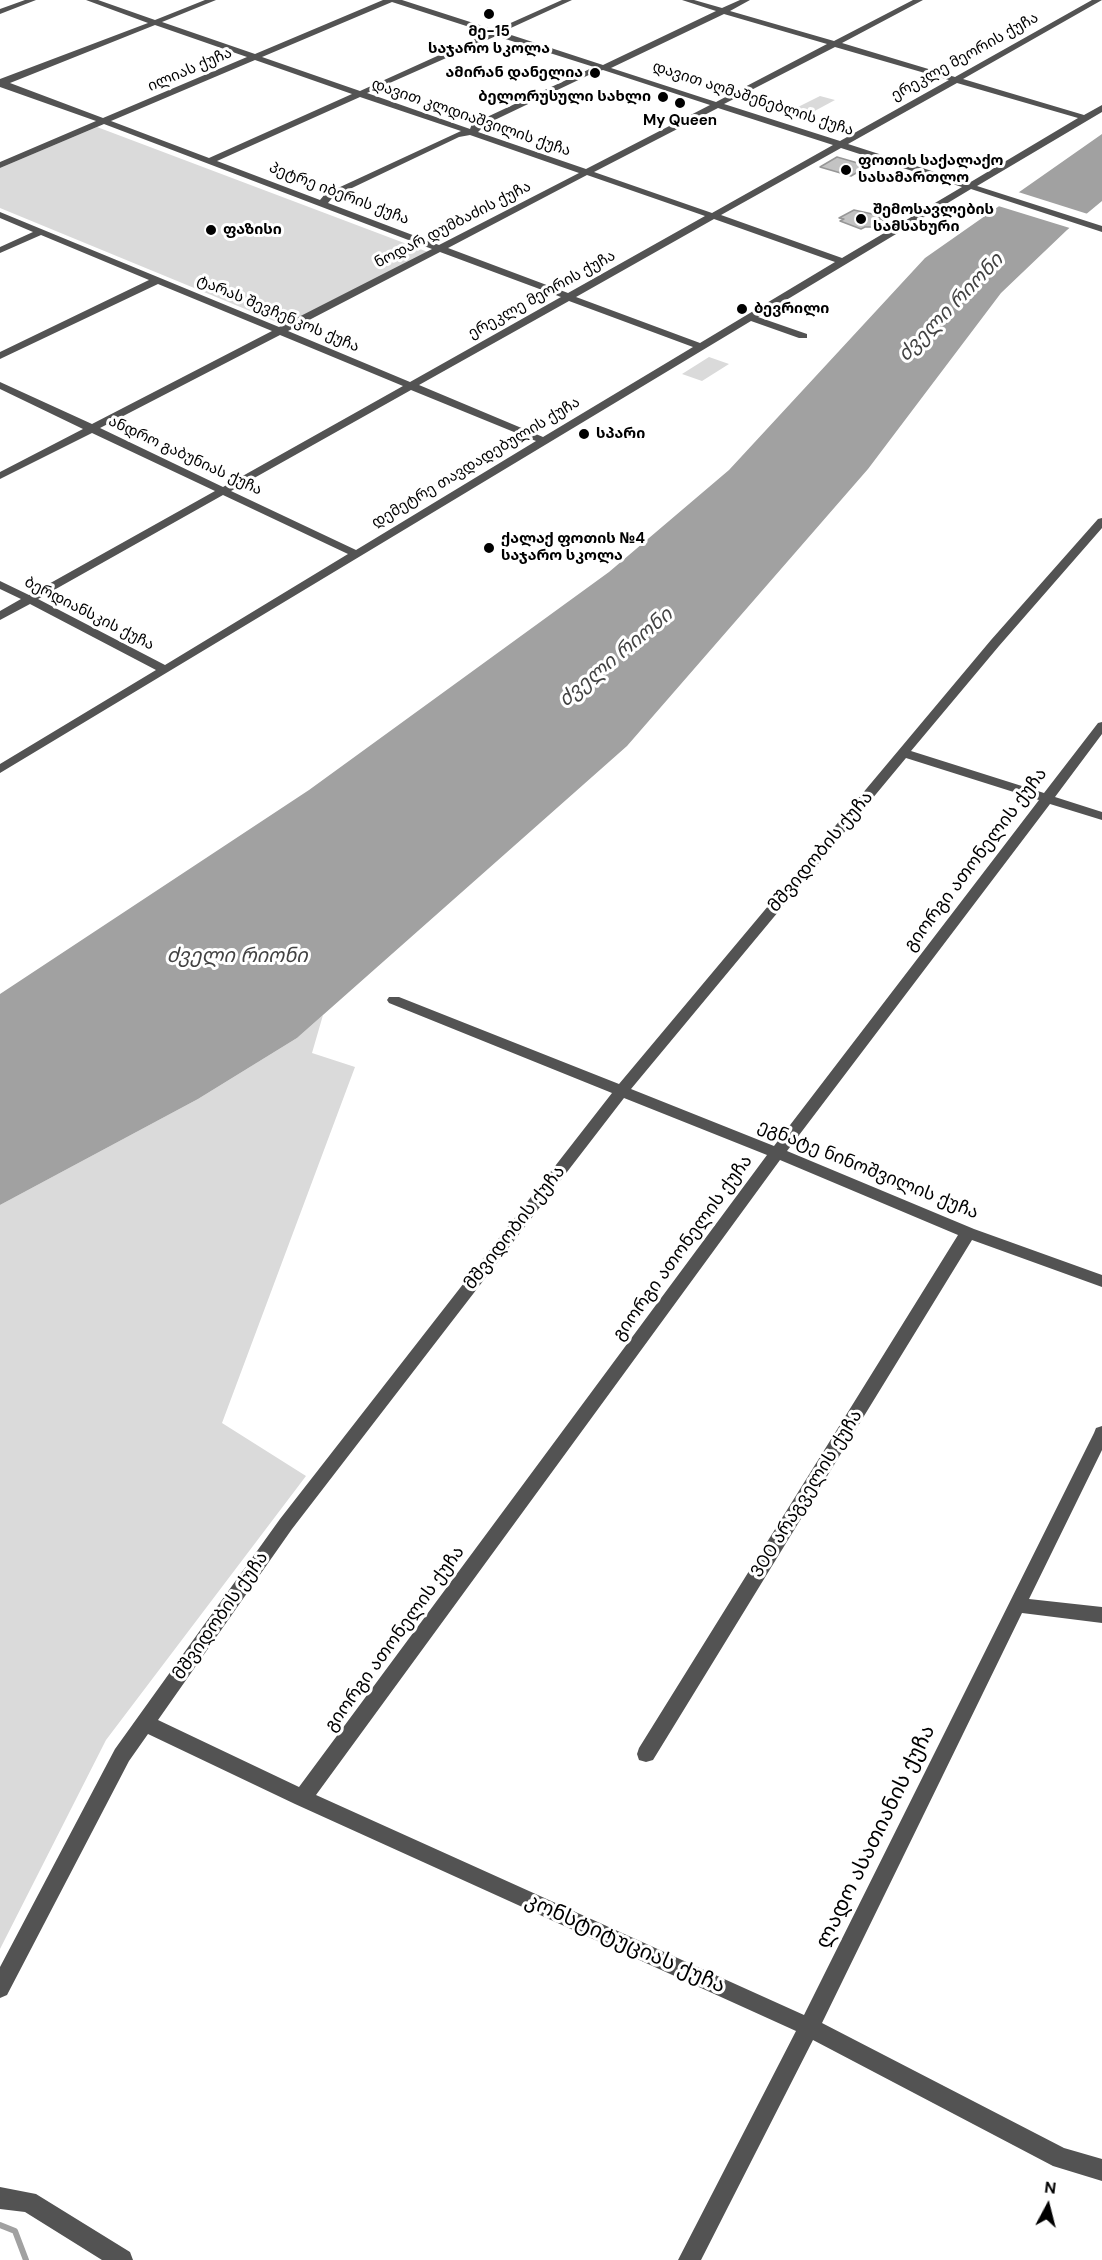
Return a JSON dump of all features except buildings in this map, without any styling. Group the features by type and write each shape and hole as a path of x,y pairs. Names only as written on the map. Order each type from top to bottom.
{"street":[{"path":"0,12 32,0"},
{"name":"დავით კლდიაშვილის ქუჩა","path":"90,0 843,261"},
{"path":"1,83 212,0"},
{"name":"დავით აღმაშენებლის ქუჩა","path":"392,0 496,32 602,69 843,143 1102,229"},
{"name":"ილიას ქუჩა","path":"0,165 392,0"},
{"path":"210,161 568,0"},
{"path":"686,0 1086,118"},
{"path":"324,201 337,199 465,138 470,132 483,129 746,0"},
{"name":"ნოდარ დუმბაძის ქუჩა","path":"0,476 919,0"},
{"name":"ერეკლე მეორის ქუჩა","path":"0,616 1098,0"},
{"name":"პეტრე იბერის ქუჩა","path":"1,83 324,201 440,249 701,347"},
{"name":"დემეტრე თავდადებულის ქუჩა","path":"0,769 749,317 1102,108"},
{"name":"ტარას შევჩენკოს ქუჩა","path":"0,215 544,441"},
{"path":"0,250 41,232"},
{"path":"0,356 158,280"},
{"path":"749,317 803,336"},
{"name":"ანდრო გაბუნიას ქუჩა","path":"0,385 356,554"},
{"name":"მშვიდობის ქუჩა","path":"0,1988 122,1755 286,1524 621,1091 995,643 1102,521"},
{"name":"ბერდიანსკის ქუჩა","path":"0,584 164,669"},
{"name":"გიორგი ათონელის ქუჩა","path":"302,1798 777,1154 1102,726"},
{"path":"904,753 1102,816"},
{"name":"ეგნატე ნინოშვილის ქუჩა","path":"394,1000 968,1233 1102,1281"},
{"name":"300 არაგველის ქუჩა","path":"646,1754 968,1233"},
{"name":"ლადო ასათიანის ქუჩა","path":"689,2260 809,2027 1102,1433"},
{"path":"1016,1605 1102,1615"},
{"name":"კონსტიტუციას ქუჩა","path":"145,1723 302,1798 809,2027 1061,2158 1102,2170"},
{"path":"0,2198 28,2202 122,2260"}],"shaded area":[{"path":"820,96 835,100 809,114 794,109"},
{"name":"ფაზისი","path":"97,127 428,252 284,325 0,208 0,168"},
{"path":"709,357 729,364 702,381 682,374"},
{"path":"323,1015 312,1053 355,1067 222,1423 306,1476 106,1740 0,1949 0,1205 198,1099 297,1038"}],"water":[{"name":"ძველი რიონი","path":"1102,134 1102,201 1067,230 1001,293 868,469 627,746 297,1038 198,1099 0,1205 0,994 309,790 609,572 729,470 925,258"}],"pier":[{"path":"1015,191 1091,215 1073,229 995,205"}],"waterway":[{"path":"0,2225 15,2231 26,2260"}],"place":[{"name":"მე-15 საჯარო სკოლა","path":"489,14"},
{"name":"ამირან დანელია","path":"595,73"},
{"name":"ბელორუსული სახლი","path":"663,97"},
{"name":"My Queen","path":"680,103"},
{"name":"ფოთის საქალაქო სასამართლო","path":"846,170"},
{"name":"შემოსავლების სამსახური","path":"861,219"},
{"name":"ფაზისი","path":"211,230"},
{"name":"ბევრილი","path":"742,309"},
{"name":"სპარი","path":"584,434"},
{"name":"ქალაქ ფოთის №4 საჯარო სკოლა","path":"489,548"}]}
